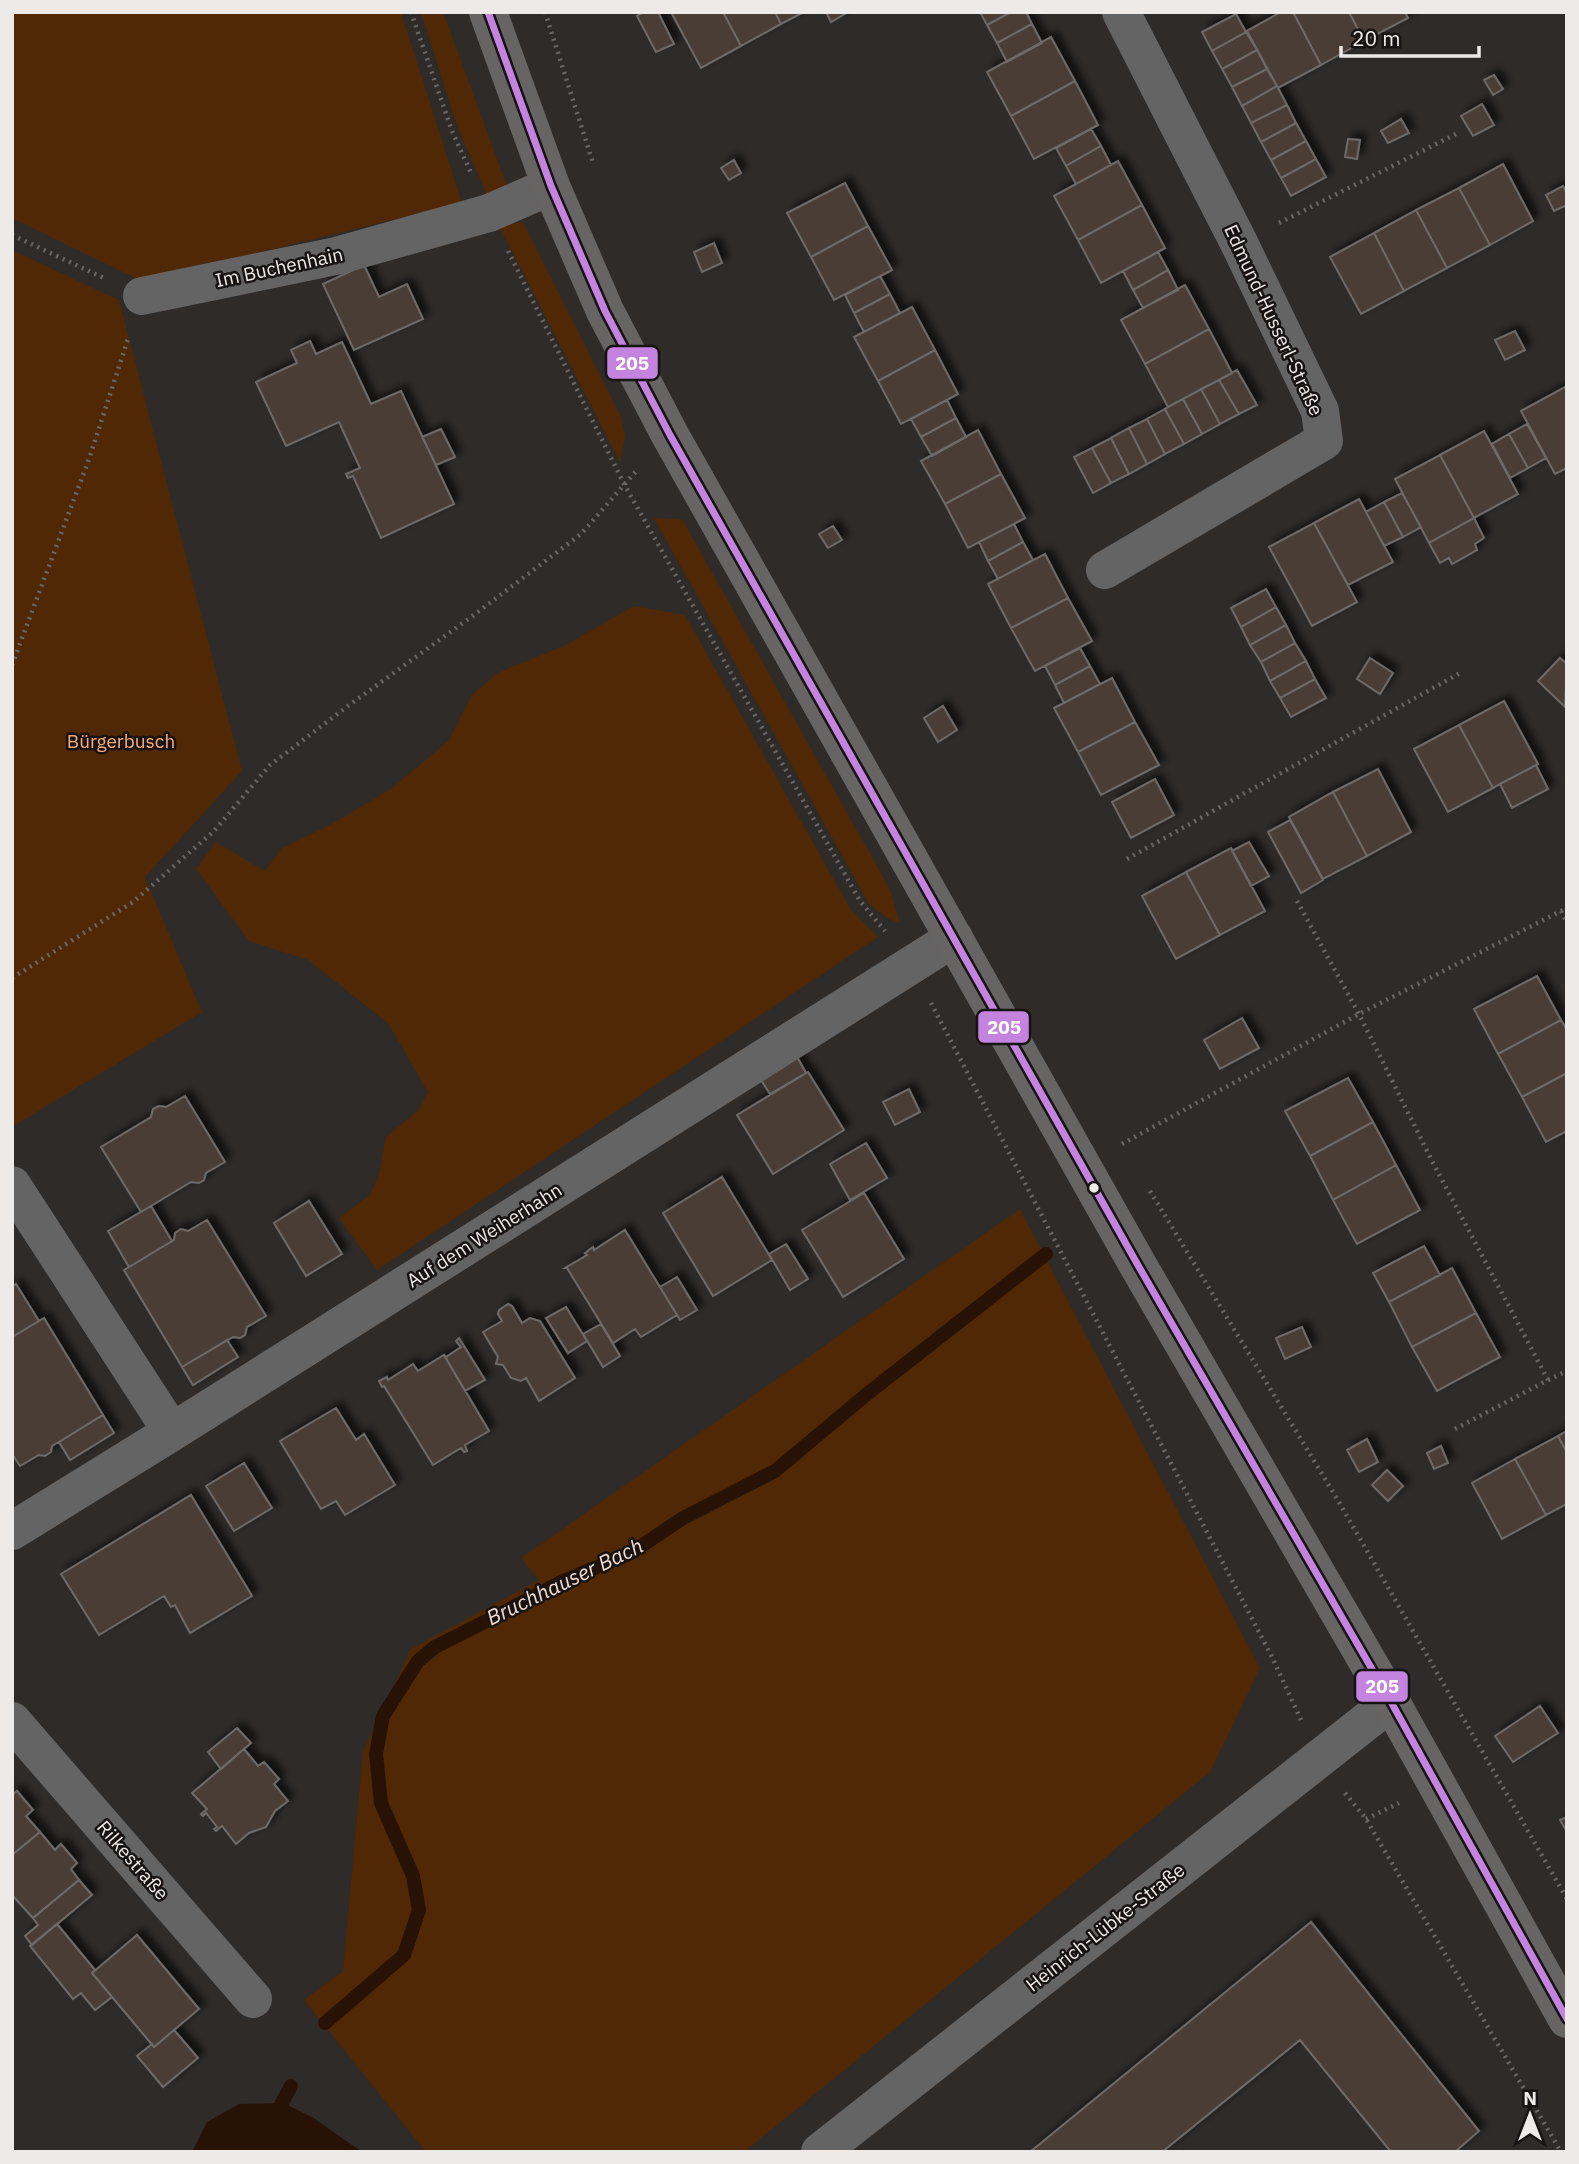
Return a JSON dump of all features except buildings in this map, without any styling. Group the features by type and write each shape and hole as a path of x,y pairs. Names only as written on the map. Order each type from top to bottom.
{"main road":[{"path":"488,12 551,186 605,311 670,435 1139,1267 1391,1702 1567,2020"}],"street":[{"name":"Edmund-Husserl-Straße","path":"1105,570 1324,440 1320,411 1239,243 1121,12"},
{"name":"Im Buchenhain","path":"142,296 336,256 489,213 551,186"},
{"name":"Auf dem Weiherhahn","path":"12,1531 954,938"},
{"path":"12,1185 172,1432"},
{"name":"Heinrich-Lübke-Straße","path":"820,2152 1391,1702"},
{"name":"Rilkestraße","path":"12,1721 253,1999"}],"path":[{"path":"411,12 452,131 489,213 624,484 860,901 911,964 1272,1657 1319,1759 1366,1819 1561,2152"},
{"path":"545,12 595,170"},
{"path":"1239,243 1456,134"},
{"path":"12,234 142,296 89,459 12,664"},
{"path":"12,978 133,902 214,831 270,765 581,534 670,435"},
{"path":"1127,859 1461,673"},
{"path":"1297,901 1359,1014 1433,1163 1548,1380"},
{"path":"1115,1132 1122,1144 1359,1014 1567,908"},
{"path":"1560,911 1567,923"},
{"path":"1149,1189 1336,1497 1567,1899"},
{"path":"1455,1429 1567,1371"}],"green space":[{"path":"12,12 401,12 462,203 141,281 12,218"},
{"path":"421,12 443,12 507,186 489,200 456,123"},
{"path":"523,222 621,417 625,437 620,462 499,226"},
{"name":"Bürgerbusch","path":"12,250 119,300 242,771 145,877 202,1012 12,1127"},
{"path":"654,518 682,519 890,889 900,923 889,919 869,904"},
{"path":"634,606 685,615 851,910 878,937 377,1270 339,1218 370,1195 379,1174 386,1137 419,1110 428,1092 388,1023 308,960 249,941 196,869 216,842 265,871 282,848 330,825 391,789 448,741 472,695 497,673 564,646"},
{"path":"1020,1209 1260,1668 1210,1772 744,2152 426,2152 304,2000 343,1971 363,1751 411,1649 539,1580 521,1558"}],"shaded area":[{"path":"283,2103 312,2117 362,2152 192,2152 207,2122 239,2104"}],"waterway":[{"name":"Bruchhauser Bach","path":"325,2023 404,1955 419,1910 413,1876 381,1803 376,1754 383,1716 418,1661 435,1647 561,1582 631,1553 683,1518 775,1471 867,1394 1046,1254"},
{"name":"Bruchhauser Bach","path":"256,2152 291,2086"}],"transit line":[{"name":"205","path":"488,12 551,186 605,311 670,435 1139,1267 1391,1702 1567,2019"}]}
